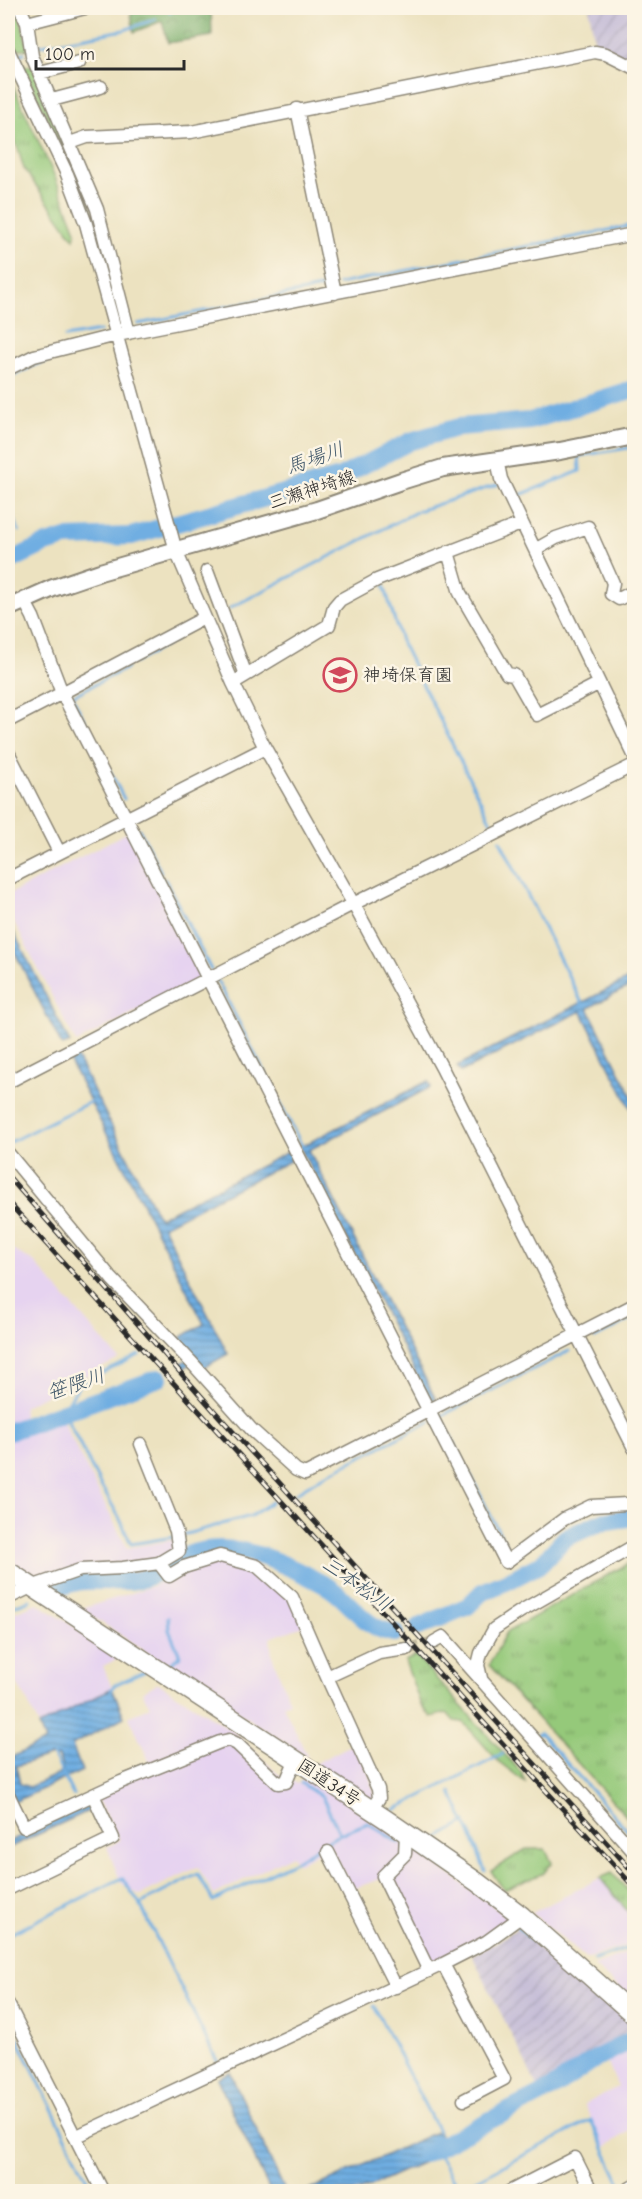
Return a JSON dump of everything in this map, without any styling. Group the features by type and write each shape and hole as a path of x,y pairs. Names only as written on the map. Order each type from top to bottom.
{"highway":[{"name":"国道34号","path":"8,1571 477,1882 522,1916 634,2014"}],"main road":[{"name":"三瀬神埼線","path":"8,608 174,544 317,510 433,471 634,436"}],"street":[{"path":"20,8 27,23 27,57 40,73 97,209 123,334 174,544 204,618 265,748 354,905 443,1070 634,1448"},
{"path":"27,23 85,8"},
{"path":"8,50 67,174 123,334"},
{"path":"70,143 87,137 191,132 297,109 595,52 606,54 634,68"},
{"path":"40,73 79,63"},
{"path":"52,100 101,87"},
{"path":"297,109 334,293"},
{"path":"8,369 44,354 123,334 634,234"},
{"path":"497,460 501,479 521,524 634,755"},
{"path":"233,683 329,625 334,608 340,600 377,580 521,524"},
{"path":"535,550 556,538 588,527 613,583 611,594 619,599 634,591"},
{"path":"448,552 460,593 507,674 514,675 537,715 598,684"},
{"path":"207,571 246,675"},
{"path":"24,600 62,693 506,1562 564,1519 591,1506 627,1504"},
{"path":"8,721 204,618"},
{"path":"8,879 265,748"},
{"path":"8,752 59,852"},
{"path":"8,1082 208,978 634,765"},
{"path":"8,1153 104,1270 252,1430 296,1470 305,1474 433,1417 577,1334 634,1305"},
{"path":"8,1598 31,1587 80,1570 123,1568 159,1563 179,1551 177,1536 141,1444"},
{"path":"482,1682 478,1665 481,1653 494,1629 528,1606 634,1546"},
{"path":"159,1563 169,1576 184,1567 220,1556 257,1566 292,1597 378,1789 378,1798 371,1810"},
{"path":"434,1641 443,1637 634,1852"},
{"path":"327,1677 379,1653 407,1649"},
{"path":"8,1794 24,1827 93,1795 220,1742 229,1740 237,1744 278,1783 286,1782 295,1761"},
{"path":"8,1889 113,1838 93,1795"},
{"path":"406,1833 405,1854 383,1876 429,1971"},
{"path":"328,1852 396,1987"},
{"path":"75,2137 429,1971 486,1942 522,1916"},
{"path":"443,1964 504,2079 464,2100"},
{"path":"8,2004 103,2192"},
{"path":"509,2192 575,2158 592,2192"}],"shaded area":[{"path":"589,8 632,8 634,11 634,63 595,45"},
{"path":"128,832 203,976 76,1043 8,910 8,895"},
{"path":"8,1247 34,1262 119,1359 24,1406 21,1429 61,1418 127,1548 181,1539 184,1567 220,1556 257,1566 292,1597 306,1625 270,1638 272,1656 290,1702 283,1705 308,1758 81,1609 153,1586 169,1576 159,1563 42,1583 8,1560"},
{"path":"37,1603 121,1657 103,1666 112,1688 39,1726 26,1698 13,1678 8,1660 8,1615"},
{"path":"158,1683 233,1731 278,1774 298,1784 316,1763 359,1741 378,1805 424,1855 510,1919 468,1947 432,1965 388,1876 352,1889 330,1846 298,1864 292,1855 214,1895 198,1867 140,1895 121,1883 107,1847 120,1841 94,1791 151,1765 129,1717 150,1706 142,1692"},
{"path":"600,1878 634,1919 634,1943 586,1959 532,1913"},
{"path":"516,1929 573,1978 579,1976 633,2025 616,2042 538,2088 472,1955"},
{"path":"634,1950 634,2001 594,1966"},
{"path":"634,2041 634,2128 605,2147 584,2104 618,2087 605,2057"}],"green space":[{"path":"8,8 18,8 28,49 16,49 8,24"},
{"path":"130,8 211,8 212,36 168,43 162,21 134,32"},
{"path":"23,66 35,66 95,217 110,283 73,172"},
{"path":"8,75 55,177 76,231 74,239 24,169 8,116"},
{"path":"634,1560 634,1825 489,1665 507,1632"},
{"path":"416,1656 521,1772 525,1782 499,1762 463,1722 454,1721 447,1713 431,1717 420,1703 405,1661"},
{"path":"526,1849 545,1849 552,1863 544,1873 504,1890 491,1871"},
{"path":"612,1873 634,1897 634,1919 600,1878"}],"water":[{"path":"8,921 70,1043 62,1046 8,939"},
{"path":"634,976 634,984 588,1008 634,1100 634,1115 581,1011 461,1072 457,1066"},
{"path":"75,1054 159,1218 290,1151 294,1159 163,1226 228,1354 203,1368 197,1360 184,1368 181,1364 193,1355 180,1338 204,1324 68,1058"},
{"path":"428,1081 431,1087 309,1150 436,1400 431,1403 300,1147"},
{"path":"112,1688 124,1717 72,1745 82,1771 14,1802 8,1788 8,1759 45,1741 39,1726","holes":["52,1755 59,1756 63,1772 29,1787 20,1784 16,1766"]},
{"path":"90,1803 95,1808 8,1848 8,1842"},
{"path":"230,2072 285,2191 270,2191 217,2078"},
{"path":"438,2131 444,2143 439,2155 359,2191 307,2191"}],"waterway":[{"path":"170,12 176,8"},
{"path":"37,46 124,30 156,19"},
{"path":"15,56 24,53"},
{"path":"339,284 634,225"},
{"path":"138,324 325,287"},
{"path":"65,337 100,331"},
{"path":"8,379 37,364 67,354"},
{"name":"馬場川","path":"8,562 43,545 66,538 131,536 340,477 411,441 459,427 530,421 634,389"},
{"path":"515,497 580,471 579,456 634,447"},
{"path":"230,608 418,511 499,484"},
{"path":"8,503 19,531"},
{"path":"384,585 401,641 494,828"},
{"path":"135,663 175,640"},
{"path":"85,722 72,696 127,668"},
{"path":"89,730 124,799"},
{"path":"139,829 161,872"},
{"path":"500,840 582,1003"},
{"path":"165,879 211,970"},
{"path":"217,980 302,1146"},
{"path":"8,1143 90,1102"},
{"path":"595,1338 634,1318"},
{"path":"437,1418 569,1351"},
{"path":"139,1355 79,1385 63,1411 131,1544 173,1537"},
{"name":"笹隈川","path":"8,1432 159,1378"},
{"path":"441,1417 508,1550"},
{"path":"296,1493 325,1475 431,1421"},
{"path":"179,1536 251,1516 272,1502"},
{"name":"三本松川","path":"419,1627 468,1606 482,1592 541,1564 565,1538 601,1522 634,1517"},
{"name":"三本松川","path":"54,1589 81,1581 136,1580 150,1576 185,1556 221,1549 239,1551 275,1561 325,1585 365,1620 374,1626 395,1633"},
{"name":"三本松川","path":"8,1608 30,1600"},
{"path":"164,1666 180,1656 169,1630 168,1617"},
{"path":"111,1691 114,1685 146,1671"},
{"path":"537,1735 540,1733 634,1838"},
{"path":"53,1754 73,1795"},
{"path":"394,1810 503,1754"},
{"path":"301,1783 322,1797 340,1834"},
{"path":"451,1792 485,1871"},
{"path":"435,1840 466,1822"},
{"path":"8,1935 122,1878 140,1904 198,1874 213,1901 297,1860 340,1834 368,1823 399,1843"},
{"path":"140,1904 218,2063"},
{"path":"517,1927 533,1941"},
{"path":"594,1960 634,1946"},
{"path":"544,1949 571,1972"},
{"path":"374,2006 438,2131"},
{"path":"8,2019 93,2192"},
{"path":"424,2154 551,2089 595,2059 630,2041"},
{"path":"459,2189 591,2120 624,2192"},
{"path":"439,2155 460,2192"}],"tunnel":[{"path":"407,1649 434,1642"}],"railway":[{"path":"8,1176 216,1413 634,1873"},
{"path":"8,1202 634,1887"}],"place":[{"name":"神埼保育園","path":"340,675"}]}
